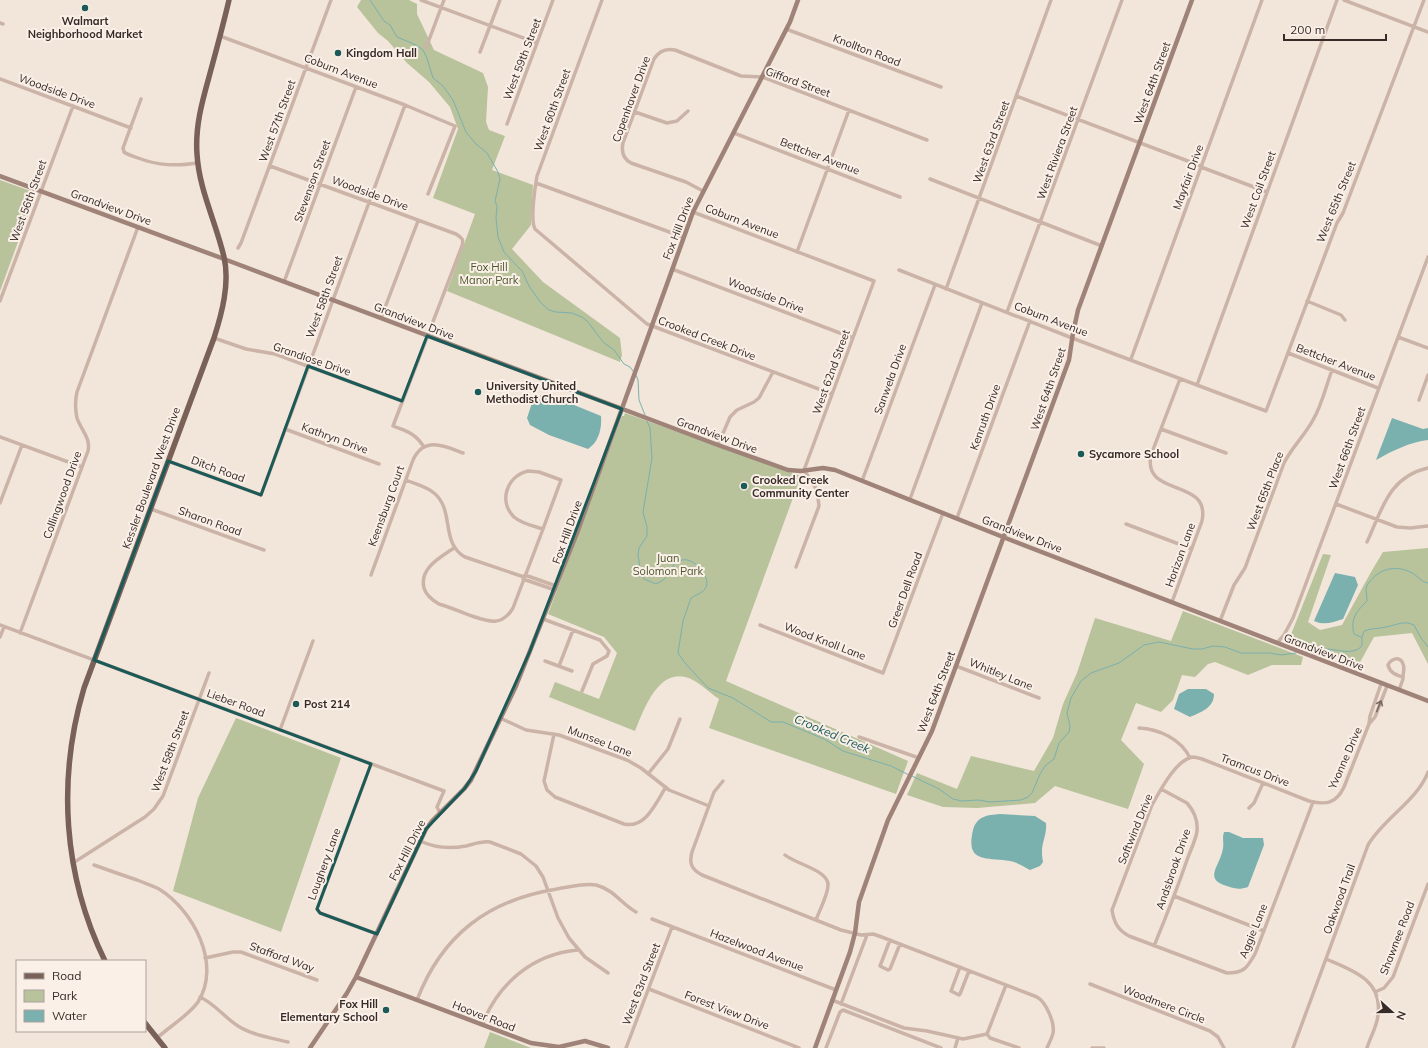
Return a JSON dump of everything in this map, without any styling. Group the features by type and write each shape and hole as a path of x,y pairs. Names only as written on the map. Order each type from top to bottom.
{"main road":[{"name":"Kessler Boulevard West Drive","path":"105,960 83,905 73,863 67,812 69,760 76,717 94,660 220,320 224,295 224,259 202,184 198,163 197,141 199,118 229,0"},
{"path":"146,1024 165,1048"}],"street":[{"name":"West 57th Street","path":"238,248 331,0"},
{"path":"422,0 537,43"},
{"path":"426,48 444,0"},
{"path":"480,52 500,0"},
{"name":"West 59th Street","path":"507,124 553,0"},
{"name":"West 60th Street","path":"534,229 533,223 536,183 602,0"},
{"name":"Fox Hill Drive","path":"310,1048 356,977 426,829 471,780 500,718 524,666 555,588 622,409 692,212 734,133 786,29 798,0"},
{"name":"West 63rd Street","path":"946,289 1051,0"},
{"name":"West Riviera Street","path":"1008,312 1122,0"},
{"name":"West 64th Street","path":"815,1048 851,948 855,933 860,898 888,820 932,731 1004,537 1069,360 1078,310 1192,0"},
{"name":"Mayfair Drive","path":"1130,359 1262,0"},
{"name":"West Coil Street","path":"1197,385 1337,0"},
{"path":"1344,0 1428,32"},
{"name":"West 65th Street","path":"1266,411 1307,301 1337,223 1343,213 1424,0"},
{"name":"Knollton Road","path":"786,29 941,87"},
{"name":"Coburn Avenue","path":"220,36 405,105 455,126 428,194"},
{"name":"Gifford Street","path":"662,51 673,50 741,76 762,77 927,140"},
{"name":"Copenhaver Drive","path":"623,155 622,146 654,59 662,51"},
{"name":"Woodside Drive","path":"0,79 131,128"},
{"name":"Stevenson Street","path":"284,282 356,87"},
{"path":"1016,96 1267,192"},
{"path":"141,99 123,148 125,153 149,162 165,165 198,163"},
{"name":"West 58th Street","path":"261,495 405,105"},
{"name":"West 56th Street","path":"0,302 73,106"},
{"path":"797,252 849,110"},
{"path":"635,112 670,123 677,121 688,111"},
{"name":"Bettcher Avenue","path":"734,133 900,197"},
{"name":"Coburn Avenue","path":"623,155 631,163 686,182 703,191"},
{"name":"Woodside Drive","path":"270,166 461,237 463,240 427,336"},
{"name":"Grandview Drive","path":"0,176 785,470 795,471 829,468 862,480 1004,537 1428,701"},
{"path":"930,180 1102,246"},
{"path":"536,183 683,237"},
{"name":"Coburn Avenue","path":"692,212 874,281"},
{"path":"381,318 418,220"},
{"name":"Collingwood Drive","path":"20,632 88,451 89,445 87,437 76,414 75,401 77,392 138,227"},
{"name":"Crooked Creek Drive","path":"534,229 643,322 832,394"},
{"name":"West 66th Street","path":"1277,643 1284,635 1292,618 1428,257"},
{"name":"Woodside Drive","path":"672,270 853,338"},
{"name":"Coburn Avenue","path":"899,270 1072,338 1266,411"},
{"name":"West 62nd Street","path":"804,470 874,281"},
{"name":"Sanwela Drive","path":"862,480 935,285"},
{"path":"1307,301 1342,315 1345,320"},
{"path":"910,499 982,303"},
{"name":"Kenruth Drive","path":"957,518 1030,321"},
{"path":"427,336 393,426 414,435 424,448 431,445 439,445 463,453"},
{"path":"1398,337 1428,348"},
{"name":"Grandiose Drive","path":"214,338 246,350 272,353 402,401"},
{"name":"Bettcher Avenue","path":"1288,353 1378,388"},
{"name":"West 65th Place","path":"1220,621 1234,585 1245,568 1284,463 1292,448 1314,418 1332,370"},
{"path":"718,445 730,417 737,410 759,398 773,372"},
{"path":"1419,400 1428,375"},
{"name":"Horizon Lane","path":"1172,602 1202,521 1202,508 1193,494 1163,483 1156,478 1151,468 1150,459 1180,378"},
{"name":"Kathryn Drive","path":"285,429 379,464"},
{"path":"1161,429 1226,453"},
{"path":"0,437 82,467"},
{"path":"0,503 22,445"},
{"name":"Keensburg Court","path":"371,575 416,455 424,448"},
{"name":"Ditch Road","path":"168,461 261,495"},
{"path":"1367,542 1378,520 1386,498 1397,484 1413,472 1428,468"},
{"path":"796,567 819,506 817,490 804,470"},
{"path":"454,548 431,565 424,576 426,592 432,600 439,604 484,621 499,621 507,617 512,610 543,529 561,480 536,471 522,473 513,479 508,486 506,496 507,506 518,520 543,529"},
{"path":"406,480 430,490 440,500 446,511 449,537 454,548 459,553 465,557 555,588"},
{"path":"1336,504 1404,528 1428,526"},
{"name":"Sharon Road","path":"151,509 264,550"},
{"name":"Greer Dell Road","path":"883,673 943,513"},
{"path":"1126,524 1192,549"},
{"path":"543,619 601,640 609,652 607,656 593,664 582,691"},
{"name":"Wood Knoll Lane","path":"760,625 883,673"},
{"path":"0,637 2,626"},
{"name":"Lieber Road","path":"2,626 444,791 437,807 440,812"},
{"path":"559,666 573,630"},
{"path":"280,730 313,641"},
{"path":"1399,690 1403,677 1403,664 1399,659 1396,658 1392,660 1388,665 1390,671 1403,677"},
{"path":"545,660 572,671"},
{"name":"Whitley Lane","path":"956,666 1039,698"},
{"name":"West 58th Street","path":"73,863 142,819 156,806 163,796 209,673"},
{"name":"Yvonne Drive","path":"1313,802 1328,803 1335,800 1341,793 1369,724 1370,716 1381,684"},
{"name":"Yvonne Drive","path":"1369,724 1375,717 1387,686"},
{"name":"Munsee Lane","path":"500,718 527,731 554,734 627,760 637,765 677,794 709,806"},
{"path":"648,774 668,749 680,719"},
{"path":"1139,728 1152,729 1167,735 1184,748 1190,758"},
{"path":"554,734 544,782 547,790 555,797 624,824 632,825 645,819 666,787"},
{"path":"859,737 919,758"},
{"name":"Tramcus Drive","path":"1190,758 1194,757 1202,759 1313,802"},
{"name":"Softwind Drive","path":"1113,916 1112,910 1152,805 1161,789 1179,764 1190,758"},
{"name":"Loughery Lane","path":"371,764 317,909 320,913 377,934"},
{"name":"Oakwood Trail","path":"1293,1048 1368,845 1382,826 1417,791 1428,772"},
{"path":"722,781 714,792 690,860 691,867 696,872 841,930 867,935 876,935 1037,997 1044,1002 1054,1031 1047,1048"},
{"path":"1249,808 1254,803 1263,782"},
{"name":"Andsbrook Drive","path":"1154,946 1197,832 1197,821 1187,803 1161,789"},
{"name":"Aggie Lane","path":"1113,916 1121,932 1154,946 1227,973 1237,973 1248,967 1255,954 1313,802"},
{"path":"420,841 433,846 448,848 484,842 495,843 520,853 531,860 540,871 562,927 578,950 591,962 608,973"},
{"path":"785,855 794,862 818,871 827,879 827,891 816,920"},
{"path":"94,864 155,887 173,900 196,929 202,945 205,958 206,975 204,988 200,997 193,1008 157,1038"},
{"path":"417,1000 428,974 453,940 471,924 492,910 508,902 524,896 589,884 612,892 627,907 636,912"},
{"name":"Shawnee Road","path":"1375,992 1384,988 1393,977 1428,884"},
{"path":"1174,896 1264,931"},
{"name":"Hazelwood Avenue","path":"652,919 836,990"},
{"name":"West 63rd Street","path":"626,1048 672,927"},
{"path":"841,1004 867,935"},
{"path":"890,940 881,967 890,969 900,944"},
{"path":"482,1025 495,999 518,973 542,959 558,953 578,950"},
{"name":"Stafford Way","path":"205,958 233,952 241,952 317,980"},
{"path":"1326,959 1359,973 1368,981 1375,992 1378,1001 1378,1015 1368,1048"},
{"path":"960,967 951,991 952,993 960,994 969,971"},
{"name":"Hoover Road","path":"356,977 525,1042 541,1046 562,1047 579,1041 585,1041 593,1042 608,1048"},
{"name":"Woodmere Circle","path":"1090,984 1210,1032 1219,1038 1224,1048"},
{"path":"987,1034 1006,985"},
{"name":"Forest View Drive","path":"649,989 799,1048"},
{"path":"200,997 217,1007 242,1029 288,1042"},
{"path":"832,1000 904,1028 967,1039 987,1034"},
{"path":"826,1048 842,1010 940,1048"},
{"path":"987,1034 990,1038 1019,1048"},
{"path":"955,1048 958,1038"},
{"path":"1092,1048 1104,1048"}],"highlighted area":[{"path":"427,336 622,409 530,651 476,771 465,788 426,829 377,934 320,913 317,909 371,764 94,660 168,461 261,495 308,366 402,401"}],"green space":[{"name":"Fox Hill Manor Park","path":"361,0 409,0 417,4 417,14 434,50 483,73 488,87 486,122 489,130 505,136 492,170 533,185 531,225 512,249 543,282 620,338 622,355 620,362 447,291 475,214 433,198 458,129 450,107 429,82 407,63 388,41 378,33 357,7"},
{"path":"0,180 36,193 0,291"},
{"name":"Juan Solomon Park","path":"625,413 801,476 726,681 908,761 896,794 709,728 719,699 689,678 675,677 666,680 659,686 652,694 635,731 549,697 555,682 599,699 617,653 604,637 548,614 622,416 624,416"},
{"path":"1428,548 1428,664 1412,633 1374,637 1359,664 1288,642 1323,554 1331,555 1308,622 1320,630 1342,625 1383,552"},
{"path":"1183,611 1303,657 1301,665 1272,665 1248,675 1215,662 1208,664 1195,677 1182,675 1173,700 1161,712 1136,703 1121,740 1144,764 1128,809 1055,786 1035,803 977,808 943,807 907,795 917,773 957,789 971,756 1034,771 1053,738 1063,704 1077,673 1095,618 1171,641"},
{"path":"236,718 341,758 281,932 173,891 198,798"},
{"path":"490,1032 531,1048 484,1048"}],"water":[{"path":"541,395 552,396 601,416 599,434 595,443 588,449 549,435 530,425 527,418 532,403"},
{"path":"1392,418 1423,429 1428,428 1428,440 1395,450 1376,460"},
{"path":"1335,573 1355,577 1358,585 1343,619 1328,623 1314,621"},
{"path":"1188,689 1206,689 1214,694 1212,703 1206,709 1190,717 1174,709 1179,694"},
{"path":"1000,814 1035,816 1046,823 1042,849 1043,862 1040,866 1030,870 1018,863 980,857 975,854 972,849 971,841 975,825 983,817"},
{"path":"1224,832 1229,832 1243,838 1263,838 1264,845 1248,887 1242,889 1235,888 1227,886 1216,880 1214,875 1222,854"}],"waterway":[{"name":"Crooked Creek","path":"370,0 384,21 390,25 397,37 416,45 423,50 433,78 443,86 453,100 466,132 476,144 487,153 498,172 500,179 495,201 497,206 496,218 498,237 504,252 522,271 529,286 541,303 549,310 572,313 582,317 588,322 603,342 614,350 624,364 630,367 633,371"},
{"name":"Crooked Creek","path":"636,375 638,380 639,400 645,415"},
{"name":"Crooked Creek","path":"647,421 650,428 652,458 643,512 647,527 647,536 639,548 638,555 641,574 644,579 656,584 666,578 675,563 681,560 686,560 691,561 699,567 707,581 705,589 691,598 683,621 678,653 685,663 708,688 733,698 771,722 783,722 824,739 843,751 891,766 909,775"},
{"path":"1361,637 1354,634 1353,624 1355,615 1367,601 1367,585 1378,574 1387,569 1402,569 1412,573 1428,583"},
{"name":"Crooked Creek","path":"1305,651 1313,649 1354,651 1362,646 1364,631 1404,623 1414,625 1428,647"},
{"name":"Crooked Creek","path":"912,776 939,789 953,799 962,801 978,800 990,802 1021,800 1028,797 1032,793 1040,774 1045,766 1054,759 1059,743 1069,732 1070,726 1067,713 1071,698 1081,681 1091,673 1119,663 1144,645 1159,642 1193,649 1202,649 1213,646 1225,647 1241,653 1270,653 1281,655 1296,653"}],"place":[{"name":"Walmart Neighborhood Market","path":"85,8"},
{"name":"Kingdom Hall","path":"338,53"},
{"name":"University United Methodist Church","path":"478,392"},
{"name":"Sycamore School","path":"1081,454"},
{"name":"Crooked Creek Community Center","path":"744,486"},
{"name":"Post 214","path":"296,704"},
{"name":"Fox Hill Elementary School","path":"386,1010"}]}
